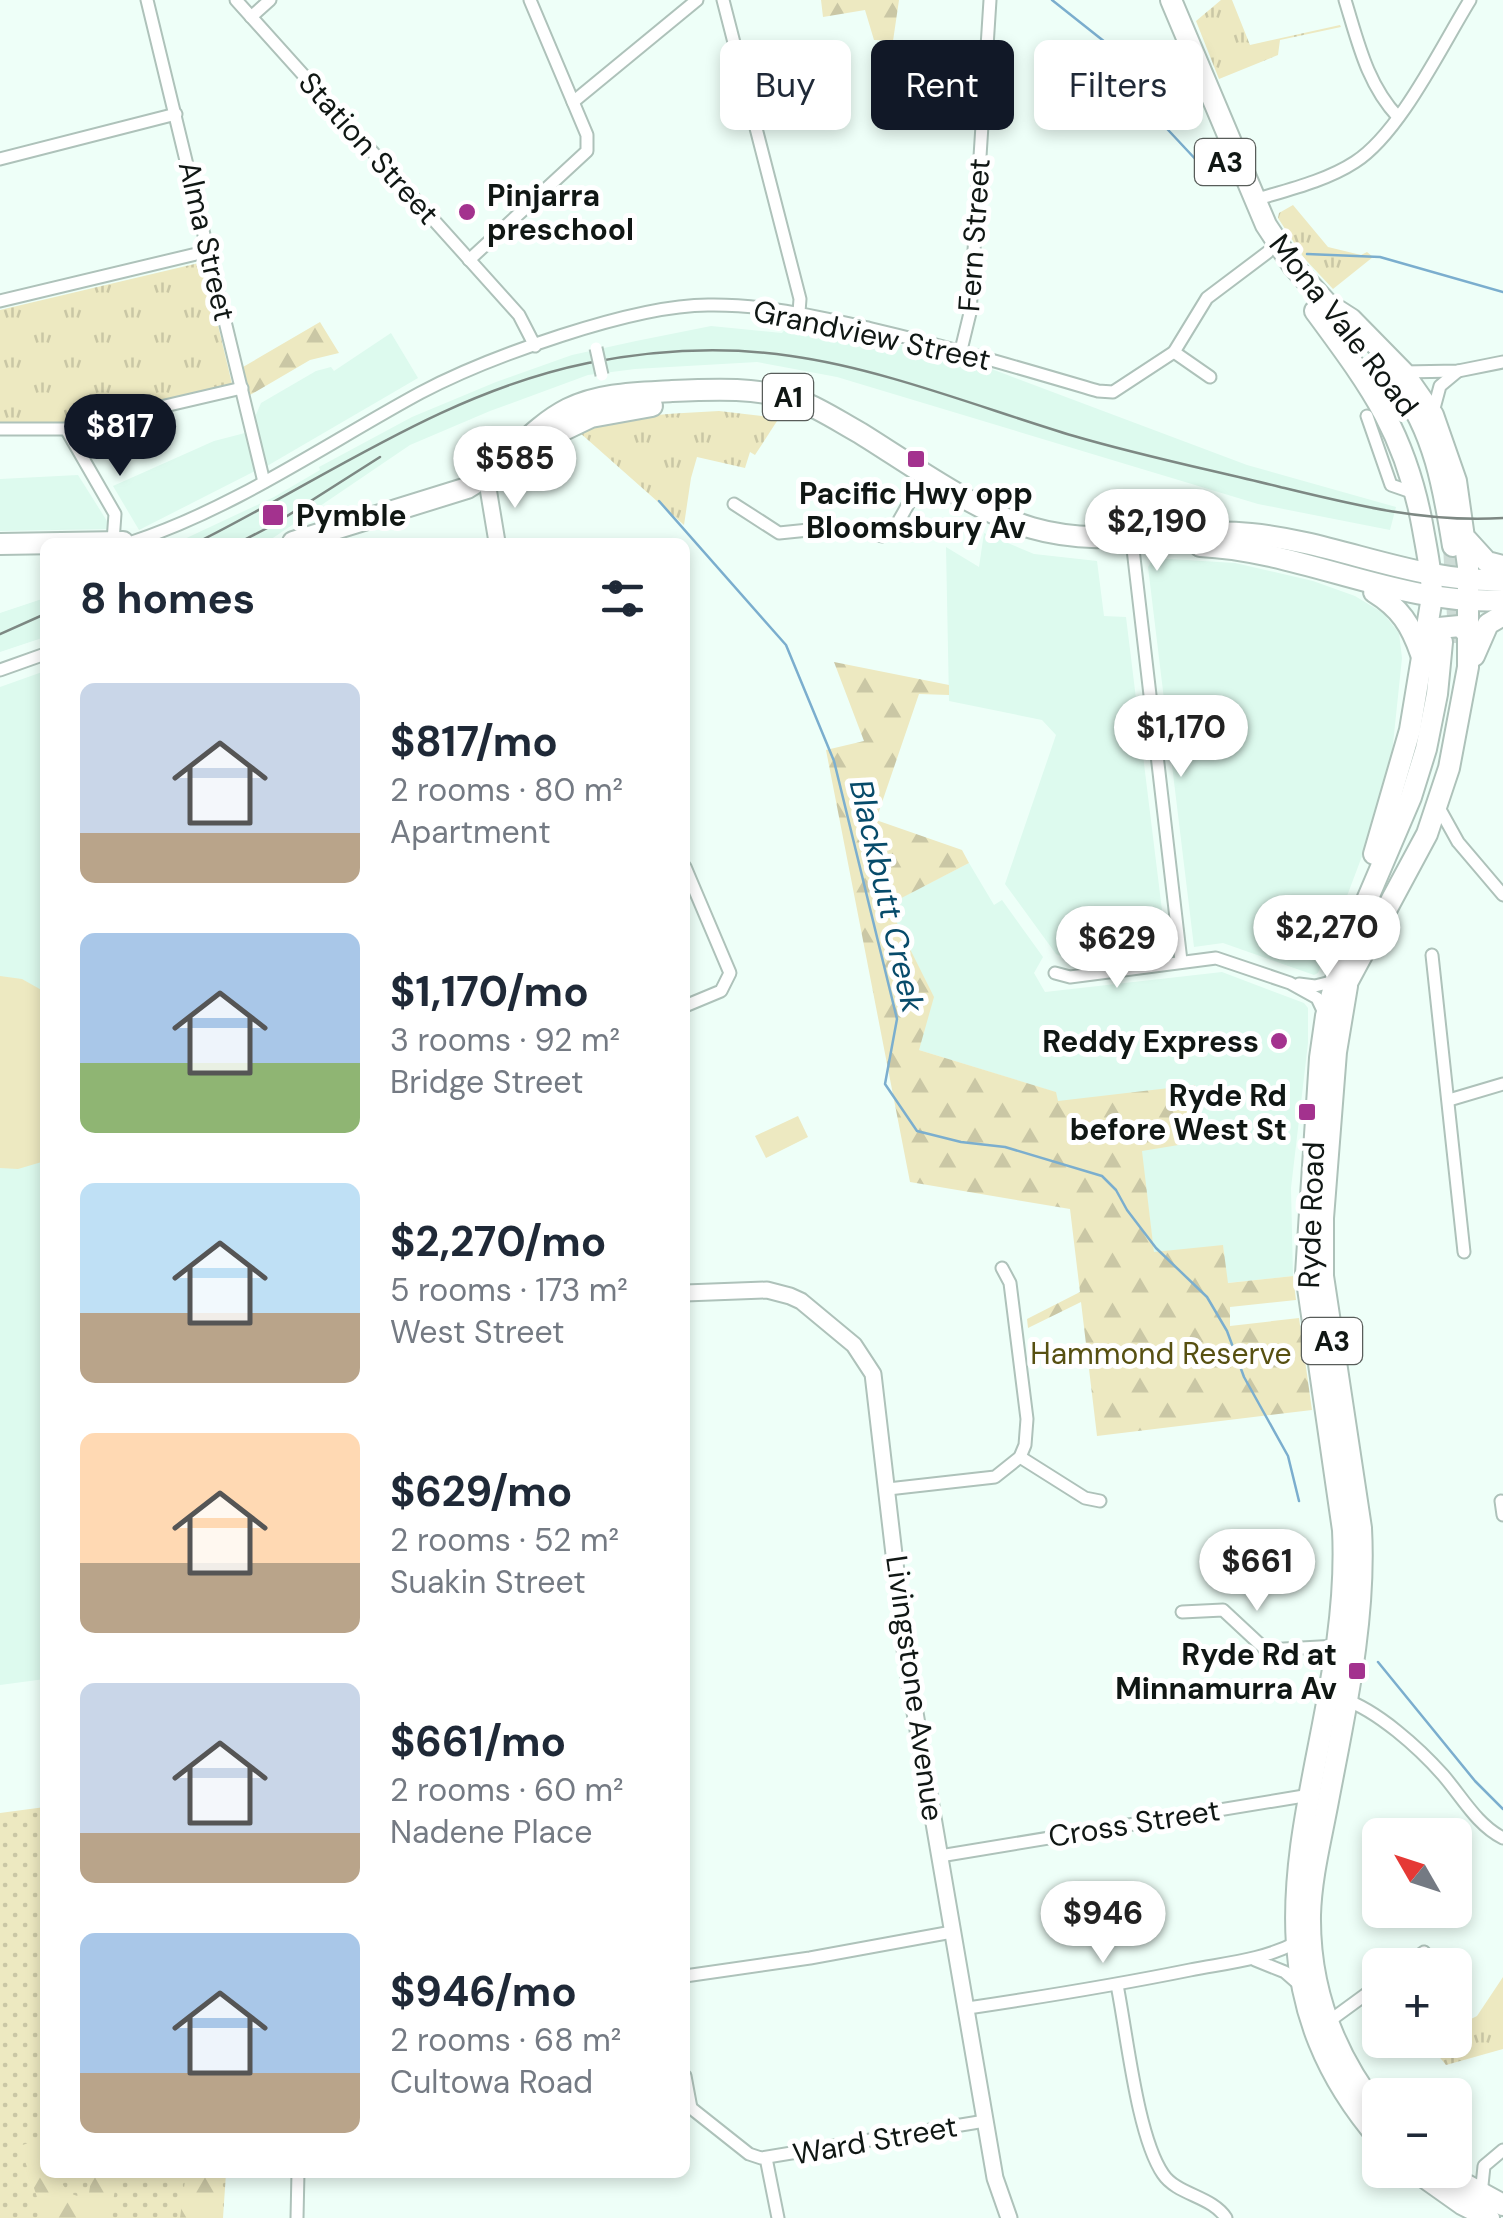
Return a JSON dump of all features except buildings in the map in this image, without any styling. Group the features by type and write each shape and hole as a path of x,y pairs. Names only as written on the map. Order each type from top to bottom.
{"highway":[{"name":"Mona Vale Road","path":"1159,0 1256,234 1365,363 1410,429 1430,487 1442,543"},
{"name":"Mona Vale Road","path":"1171,0 1254,200 1320,307"},
{"path":"1320,307 1351,319 1403,372 1433,415 1456,481 1432,575 1432,597 1405,752 1342,974"},
{"path":"1320,307 1386,414 1399,439 1417,494 1468,590 1455,640 1468,667"},
{"name":"A1","path":"347,538 463,503 551,419 570,408 731,390 781,396 820,410 982,520 1024,540 1080,549 1186,546 1246,550 1432,597 1503,580"},
{"name":"A1","path":"924,478 1030,528 1078,537 1112,538 1248,534 1316,546 1432,575 1503,600"},
{"name":"A1","path":"305,538 485,483"},
{"path":"0,544 40,543"},
{"path":"1390,566 1413,552 1442,543 1503,566"},
{"path":"0,555 40,553"},
{"path":"1356,579 1392,602 1413,630 1422,656"},
{"path":"1342,974 1426,834 1458,734 1468,667 1488,624 1503,615"},
{"path":"1422,656 1440,628 1460,626 1455,640"},
{"name":"Ryde Road","path":"1337,1698 1337,1646 1344,1590 1343,1530 1306,1274 1310,1182 1326,1016 1429,780 1448,706 1455,640"},
{"name":"Ryde Road","path":"1342,974 1322,1240 1326,1292 1361,1528 1361,1604 1337,1698 1319,1797 1296,1878 1295,1943 1301,1986 1331,2070 1362,2117"},
{"name":"Ryde Road","path":"1319,1797 1310,1914 1316,1982 1347,2066 1362,2088"},
{"path":"1440,2188 1489,2218"},
{"path":"1466,2206 1503,2205"}],"street":[{"name":"Alma Street","path":"147,0 264,482"},
{"name":"Station Street","path":"236,0 519,315 535,346"},
{"path":"251,17 270,0"},
{"path":"469,260 587,151 587,135 530,0"},
{"path":"573,102 697,0"},
{"path":"723,0 800,300 799,312"},
{"name":"Fern Street","path":"961,350 970,314 990,0"},
{"path":"1344,0 1361,57 1383,100 1398,116"},
{"path":"1254,200 1354,163 1386,135 1470,0"},
{"path":"0,160 176,114"},
{"path":"0,301 210,251"},
{"name":"Grandview Street","path":"163,537 424,391 535,346 641,313 706,304 799,312 961,350 1105,393 1114,392 1174,352 1207,298 1268,252"},
{"path":"592,328 608,404"},
{"path":"1174,352 1210,376"},
{"path":"1403,372 1458,371 1503,362"},
{"path":"1433,415 1440,386 1458,371"},
{"path":"0,429 66,429 242,388"},
{"path":"1367,416 1391,485 1417,494"},
{"path":"66,429 115,514 122,538"},
{"path":"734,504 779,533 838,527 882,536 892,531 924,478"},
{"path":"485,483 497,538"},
{"path":"1112,538 1133,549 1181,960"},
{"path":"0,670 40,656"},
{"path":"1437,804 1458,842 1502,891"},
{"path":"1426,834 1458,842"},
{"path":"690,879 730,973 721,991 690,1004"},
{"path":"1432,954 1464,1252"},
{"path":"1055,973 1070,977 1216,958 1315,986 1342,974"},
{"path":"1290,982 1316,998 1326,1016"},
{"path":"1448,1100 1503,1084"},
{"path":"888,1489 995,1476 1020,1457 1026,1445 1027,1418 1010,1283 1002,1268"},
{"name":"Livingstone Avenue","path":"690,1293 778,1292 802,1301 854,1345 873,1374 908,1666 984,2121 999,2198 1009,2218"},
{"path":"1020,1457 1085,1498 1100,1500"},
{"path":"1182,1612 1223,1610 1259,1646 1273,1652 1337,1646"},
{"path":"1337,1698 1372,1712 1440,1772 1489,1831 1503,1838"},
{"name":"Cross Street","path":"940,1856 1319,1797"},
{"path":"690,1975 952,1932"},
{"path":"968,2008 1246,1959 1295,1943"},
{"path":"1246,1959 1285,1972 1301,1986"},
{"path":"1117,1984 1148,2146 1165,2178 1220,2209 1226,2218"},
{"path":"1328,2022 1362,1997"},
{"path":"690,2110 748,2154 766,2158 778,2218"},
{"name":"Ward Street","path":"766,2158 984,2121"},
{"path":"1466,2206 1484,2166 1503,2150"},
{"path":"297,2218 298,2178"}],"shaded area":[{"path":"792,321 989,368 1247,465 1396,507 1390,530 1258,504 837,377 757,362 588,375 410,445 273,538 187,538 274,497 320,470 319,467 412,417 572,355 711,326 782,333"},
{"path":"391,333 418,378 267,466 255,417 261,403 316,371 331,367 334,371"},
{"path":"245,433 257,470 139,530 113,486 214,441"},
{"path":"78,475 112,529 0,531 0,479"},
{"path":"984,533 1034,554 1097,561 1104,616 1126,617 1167,951 1067,959 1056,954 1005,884 1056,735 1042,720 949,701 946,547 979,567"},
{"path":"1154,558 1235,563 1313,581 1355,596 1383,613 1399,633 1402,658 1391,763 1376,819 1314,975 1223,943 1194,947 1148,567"},
{"path":"40,600 40,639 0,652 0,613"},
{"path":"40,673 40,1680 0,1685 0,687"},
{"path":"969,863 994,905 1002,900 1043,957 1034,973 1045,992 1222,972 1304,1003 1308,1008 1308,1043 1291,1188 1293,1276 1227,1283 1223,1246 1154,1253 1141,1151 1057,1101 1055,1092 919,1050 887,905"}],"green space":[{"path":"821,0 899,0 893,40 874,40 865,10 823,17"},
{"path":"1221,0 1232,0 1250,45 1341,27 1280,40 1278,55 1219,79 1196,21"},
{"path":"1293,205 1328,247 1361,255 1367,252 1373,257 1333,289 1304,258 1278,218 1279,213"},
{"path":"203,262 232,384 51,427 0,424 0,310"},
{"path":"320,322 339,353 310,360 250,395 243,367"},
{"path":"719,411 779,418 755,455 750,452 745,468 697,457 684,525 579,432 630,418"},
{"name":"Hammond Reserve","path":"834,662 949,685 949,695 919,694 876,820 962,850 969,863 888,905 934,997 919,1050 1056,1092 1058,1101 1195,1085 1203,1141 1142,1151 1154,1252 1223,1245 1228,1283 1293,1276 1296,1300 1230,1307 1230,1326 1299,1318 1312,1410 1097,1436 1081,1302 1028,1328 1027,1319 1080,1292 1070,1209 910,1182 826,750 864,741"},
{"path":"0,976 22,979 40,989 40,1162 18,1169 0,1168"},
{"path":"798,1116 808,1137 766,1158 755,1136"},
{"path":"40,1808 40,2178 226,2178 223,2218 0,2218 0,1813"},
{"path":"1503,1977 1503,2049 1472,2058 1472,2018"},
{"path":"1440,2058 1471,2058 1446,2065"},
{"path":"28,2143 40,2156 40,2178 58,2178 69,2193 83,2198 89,2193 91,2178 117,2178 110,2218 44,2218 20,2146"},
{"path":"185,2178 221,2178 218,2218 180,2218"}],"waterway":[{"path":"1052,0 1110,46 1156,117 1199,163"},
{"path":"1307,254 1380,257 1503,292"},
{"name":"Blackbutt Creek","path":"659,501 786,645 834,761 897,1019 885,1084 917,1131 1005,1147 1102,1176 1116,1190 1156,1248 1207,1297 1227,1331 1244,1377 1288,1456 1299,1501"},
{"name":"Blackbutt Creek","path":"1378,1662 1475,1781 1503,1809"}],"tunnel":[{"path":"1453,546 1455,643"}],"railway":[{"path":"206,538 387,439 485,394 588,363 664,352 715,350 791,356 862,370 1100,443 1363,506 1446,518 1503,518"},
{"path":"248,538 380,457"},
{"path":"0,634 40,616"}],"place":[{"name":"Pinjarra preschool","path":"467,212"},
{"name":"Pacific Hwy opp Bloomsbury Av","path":"916,459"},
{"name":"Pymble","path":"273,515"},
{"name":"Reddy Express","path":"1279,1041"},
{"name":"Ryde Rd before West St","path":"1307,1112"},
{"name":"Ryde Rd at Minnamurra Av","path":"1357,1671"}]}
